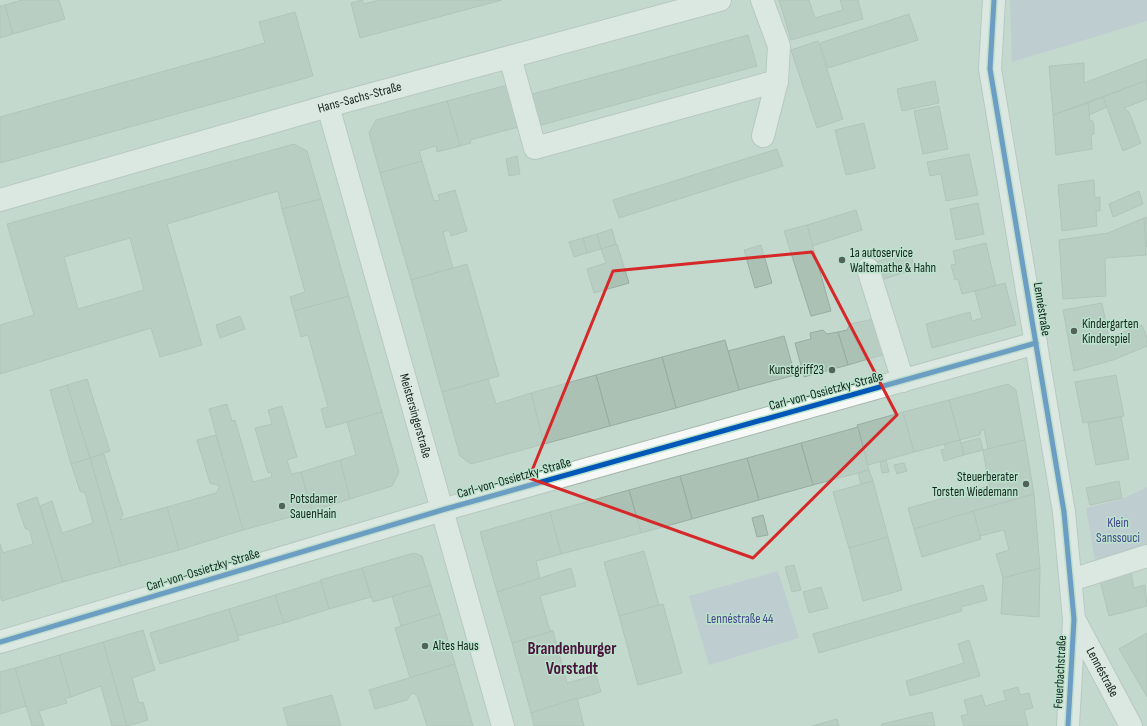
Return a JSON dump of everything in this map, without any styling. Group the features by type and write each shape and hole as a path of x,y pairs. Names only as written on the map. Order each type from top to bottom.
{"street":[{"name":"Hans-Sachs-Straße","path":"0,200 328,106 720,0"},
{"path":"762,0 779,46 777,81 763,136"},
{"name":"Lennéstraße","path":"992,1 990,68 1064,512 1074,619 1130,726"},
{"path":"510,57 535,148 777,81"},
{"name":"Meistersingerstraße","path":"328,106 503,726"},
{"path":"868,269 903,381"},
{"name":"Carl-von-Ossietzky-Straße","path":"0,642 442,510 1036,343"},
{"path":"1071,580 1147,556"},
{"name":"Feuerbachstraße","path":"1068,726 1074,619"}],"highlighted area":[{"path":"812,252 897,415 753,558 529,478 613,271"}],"green space":[{"path":"1010,0 1147,0 1147,21 1012,62"},
{"name":"Klein Sanssouci","path":"1147,487 1147,556 1097,572 1086,508 1122,499"},
{"name":"Lennéstraße 44","path":"778,571 799,638 709,665 689,596"}],"building":[{"path":"22,0 59,0 65,19 13,34 5,5"},
{"path":"362,0 364,4 379,0 502,0 360,38 351,3"},
{"path":"779,0 809,0 815,18 843,10 840,0 858,0 863,19 791,40"},
{"path":"5,5 13,34 0,38 0,6"},
{"path":"295,12 313,76 0,163 0,117 265,43 259,22"},
{"path":"909,14 918,40 828,68 820,43"},
{"path":"748,35 757,66 534,127 525,96"},
{"path":"818,41 843,119 817,128 791,50"},
{"path":"1147,59 1147,87 1145,81 1053,115 1049,66 1084,63 1084,83"},
{"path":"935,81 939,103 902,111 897,89"},
{"path":"1145,81 1147,87 1147,99 1124,108 1129,112 1141,143 1123,151 1103,97"},
{"path":"511,84 522,126 470,140 471,143 460,146 447,101"},
{"path":"1103,97 1107,107 1089,115 1088,103"},
{"path":"447,101 460,146 437,152 436,146 419,151 422,161 380,173 369,133 376,120"},
{"path":"1088,103 1090,121 1093,121 1094,127 1094,134 1091,135 1092,149 1056,155 1053,115"},
{"path":"939,106 948,149 923,154 914,111"},
{"path":"864,123 875,168 846,175 835,130"},
{"path":"294,144 307,151 321,199 282,209 278,191 167,224 202,345 160,357 151,328 0,374 0,325 34,315 7,224","holes":["130,238 144,290 78,309 64,257"]},
{"path":"777,149 783,166 619,218 613,200"},
{"path":"969,154 978,195 946,201 941,174 930,176 927,162"},
{"path":"517,156 520,174 509,176 506,159"},
{"path":"422,161 434,201 440,200 438,195 455,190 467,231 451,236 449,230 443,232 453,268 411,280 380,173"},
{"path":"1094,180 1095,198 1100,197 1100,211 1096,211 1097,226 1062,231 1058,185"},
{"path":"1139,191 1143,204 1113,217 1109,204"},
{"path":"321,199 349,296 294,311 290,297 305,292 282,209"},
{"path":"978,203 984,234 956,240 950,209"},
{"path":"856,210 862,230 812,246 807,225"},
{"path":"1147,217 1147,246 1145,247 1144,218"},
{"path":"1144,218 1146,255 1105,258 1106,296 1063,299 1059,240 1108,233"},
{"path":"807,225 831,311 811,316 784,231"},
{"path":"612,229 616,244 601,249 597,234"},
{"path":"597,234 601,249 587,253 583,238"},
{"path":"583,238 587,253 574,257 569,242"},
{"path":"986,243 996,286 962,294 958,279 955,280 951,265 956,264 953,251"},
{"path":"617,244 629,283 594,293 587,269 606,263 601,249"},
{"path":"761,245 772,283 755,288 744,250"},
{"path":"910,252 915,269 878,281 872,263"},
{"path":"467,264 499,376 442,392 411,280"},
{"path":"1005,283 1016,325 932,348 926,324 970,312 972,321 982,318 975,291"},
{"path":"349,296 382,412 326,428 321,409 328,407 308,335 301,337 294,311"},
{"path":"1102,303 1109,338 1142,325 1147,338 1147,346 1113,360 1074,371 1063,310"},
{"path":"240,316 245,329 220,338 216,325"},
{"path":"879,318 889,353 848,365 838,332 847,330 850,324"},
{"path":"823,330 827,334 838,332 848,365 804,377 795,343 811,339 810,333"},
{"path":"784,336 795,375 739,390 728,351"},
{"path":"725,340 739,390 676,408 662,357"},
{"path":"662,357 676,408 610,426 596,375"},
{"path":"596,375 610,426 544,444 531,393"},
{"path":"1116,375 1124,416 1083,423 1075,382"},
{"path":"87,379 110,451 90,458 67,385"},
{"path":"488,379 496,404 531,393 544,444 471,464 460,456 442,392"},
{"path":"1008,384 1016,390 1025,440 988,449 984,430 981,430 980,435 960,440 949,400"},
{"path":"67,385 90,458 71,464 50,390"},
{"path":"949,400 960,440 914,452 903,412"},
{"path":"227,404 232,421 235,420 253,482 272,477 271,472 268,473 255,428 272,424 268,410 282,406 297,457 287,460 291,474 301,472 312,511 243,530 209,409"},
{"path":"382,412 399,472 392,486 350,499 340,460 356,455 347,422"},
{"path":"903,412 914,452 868,465 857,425"},
{"path":"1121,417 1129,459 1096,465 1088,423"},
{"path":"858,427 869,470 813,485 801,443"},
{"path":"216,435 243,530 179,550 167,507 216,493 220,486 210,483 197,440"},
{"path":"980,438 983,450 964,455 961,443"},
{"path":"960,440 964,455 944,461 941,450 946,449 944,444"},
{"path":"1025,440 1034,494 914,529 908,508 989,486 983,450"},
{"path":"801,443 813,485 759,500 747,458"},
{"path":"104,454 123,515 120,520 167,507 179,550 121,566 90,458"},
{"path":"90,458 121,566 63,582 40,506 52,501 62,533 93,523 85,493 80,491 71,464"},
{"path":"747,458 759,500 692,519 680,476"},
{"path":"340,460 350,499 312,511 301,472"},
{"path":"886,460 889,472 882,473 880,462"},
{"path":"904,463 907,471 897,474 894,465"},
{"path":"869,470 873,481 861,484 858,473"},
{"path":"680,476 692,519 641,533 629,490"},
{"path":"873,481 888,537 849,548 833,492"},
{"path":"1119,481 1122,498 1090,505 1086,488"},
{"path":"629,490 641,533 561,554 550,512"},
{"path":"1034,494 1040,568 1003,578 996,554 1009,550 1004,530 980,536 973,511"},
{"path":"37,497 63,582 2,601 0,596 0,544 3,553 33,544 30,531 25,528 17,504"},
{"path":"973,511 981,539 922,557 914,529"},
{"path":"550,512 561,554 536,561 540,578 497,592 480,532"},
{"path":"763,515 768,535 757,537 752,518"},
{"path":"888,537 902,590 863,601 849,548"},
{"path":"644,551 659,605 619,616 604,562"},
{"path":"414,553 422,556 431,585 373,602 362,568"},
{"path":"794,565 801,590 792,592 785,567"},
{"path":"362,568 371,597 329,609 320,580"},
{"path":"571,568 576,586 540,596 550,631 553,631 512,643 497,592"},
{"path":"1040,568 1039,617 1001,614 1003,578"},
{"path":"1131,573 1134,588 1145,585 1147,606 1109,616 1100,581"},
{"path":"321,581 329,609 284,623 275,595"},
{"path":"431,585 440,614 401,626 392,596"},
{"path":"983,585 987,600 961,607 962,611 819,653 813,634"},
{"path":"821,587 828,608 809,613 803,592"},
{"path":"275,595 284,623 238,636 229,609"},
{"path":"663,604 682,673 638,685 619,616"},
{"path":"229,609 239,640 160,664 150,633"},
{"name":"Altes Haus","path":"440,614 455,664 410,678 395,628"},
{"path":"143,630 155,670 132,678 139,703 143,702 148,720 127,726 103,642"},
{"path":"553,631 567,683 596,675 601,692 531,713 512,643"},
{"path":"1147,633 1147,697 1119,649"},
{"path":"969,640 980,676 910,696 906,681 964,663 958,644"},
{"path":"103,642 127,726 112,726 101,686 71,697 59,655"},
{"path":"59,655 71,697 65,698 67,703 39,711 44,726 32,726 15,668"},
{"path":"455,664 473,726 427,726 417,695 412,693 407,700 375,709 369,690"},
{"path":"15,668 26,706 0,714 0,672"},
{"path":"1018,687 1020,695 1029,693 1033,708 1024,710 1028,726 964,726 961,716 968,714 964,700 982,695 985,706 1006,700 1003,691"},
{"path":"332,695 341,726 288,726 283,708"},
{"path":"577,698 584,726 534,726 531,713"},
{"path":"932,712 935,726 882,726 882,724"},
{"path":"837,719 839,726 812,726"}],"cycle path":[{"path":"994,0 990,69 1064,512 1074,619 1068,726"},
{"path":"0,642 442,510 1036,343"}],"place":[{"name":"1a autoservice Waltemathe & Hahn","path":"842,260"},
{"name":"Kindergarten Kinderspiel","path":"1074,331"},
{"name":"Kunstgriff23","path":"832,370"},
{"name":"Steuerberater Torsten Wiedemann","path":"1026,484"},
{"name":"Potsdamer SauenHain","path":"282,506"},
{"name":"Altes Haus","path":"425,646"}],"district":[{"name":"Brandenburger Vorstadt","path":"572,659"}]}
